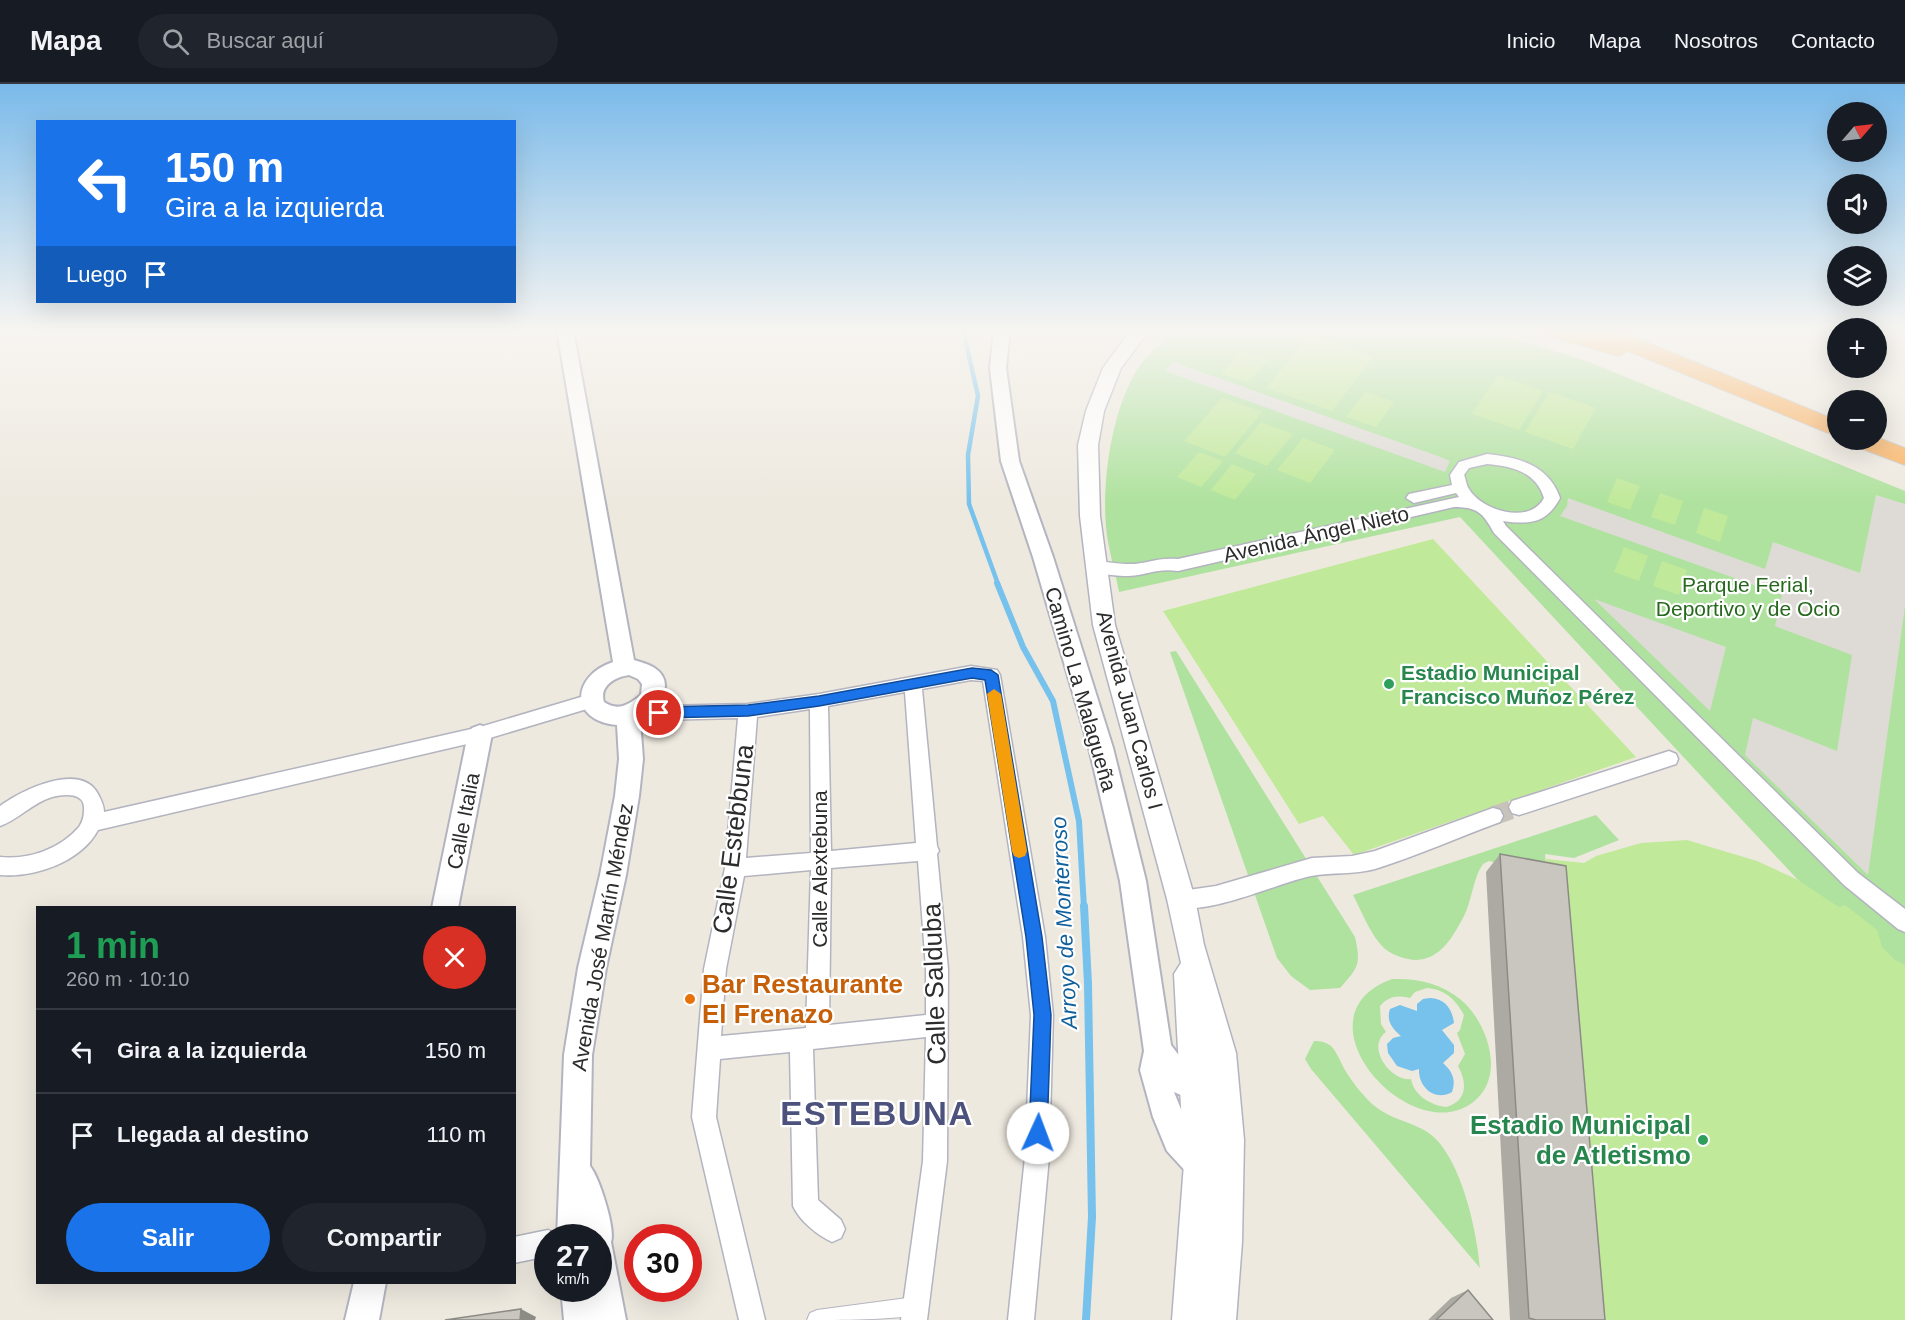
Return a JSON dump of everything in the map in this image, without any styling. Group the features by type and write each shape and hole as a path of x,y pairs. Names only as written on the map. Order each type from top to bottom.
{"highway":[{"path":"1731,388 1827,426"},
{"path":"1772,388 1827,409"},
{"path":"1887,433 1905,440"},
{"path":"1887,450 1905,457"}],"main road":[{"name":"Avenida Juan Carlos I","path":"1104,388 1095,411 1088,445 1091,472 1090,516 1104,625 1181,899 1190,945 1221,1053 1228,1140 1225,1242 1218,1320"},
{"name":"Avenida Juan Carlos I","path":"1091,472 1109,404 1117,388"},
{"name":"Avenida Juan Carlos I","path":"1190,945 1188,990 1200,1164 1190,1320"}],"street":[{"path":"575,388 625,668"},
{"name":"Camino La Malagueña","path":"1001,388 1010,461 1043,557 1101,748 1133,881 1158,1051 1154,1070 1163,1107 1178,1140 1200,1164"},
{"path":"1496,459 1535,472 1551,491 1551,504 1542,513 1524,518 1491,513 1471,502 1459,488 1457,476 1464,465 1478,460 1496,459"},
{"name":"Avenida Ángel Nieto","path":"1095,567 1130,570 1161,562 1172,554 1459,488"},
{"name":"Avenida Ángel Nieto","path":"1161,562 1178,565 1454,502 1471,502"},
{"path":"1491,513 1500,529 1843,872 1905,922"},
{"path":"638,709 654,693 655,684 650,675 642,669 625,668 605,674 596,682 591,691 591,700 595,708 604,714 638,709 659,713 748,711 819,701 972,673 991,675 1034,937 1042,1015 1037,1157 1021,1320"},
{"name":"Calle Salduba","path":"913,684 929,851 937,969 935,1161 914,1314"},
{"path":"91,823 480,734 591,700"},
{"name":"Calle Alextebuna","path":"819,701 821,861 809,1038 806,1206 832,1229"},
{"name":"Avenida José Martín Méndez","path":"573,1224 578,1055 592,968 613,875 627,796 638,709"},
{"name":"Calle Estebbuna","path":"748,711 735,868 715,969 704,1117 752,1320"},
{"name":"Calle Italia","path":"445,906 480,734"},
{"path":"1519,807 1669,759"},
{"path":"0,866 16,869 33,866 68,849 91,823 95,808 91,796 80,789 63,787 43,791 23,800 2,814"},
{"path":"1181,899 1216,895 1312,867 1352,865 1375,860 1493,816"},
{"path":"735,868 929,851"},
{"path":"709,1049 937,1025"},
{"path":"1158,1051 1176,1075 1186,1083 1205,1090 1212,1104 1211,1199 1225,1242"},
{"name":"Avenida José Martín Méndez","path":"575,1159 595,1224"},
{"path":"516,1250 534,1246"},
{"path":"362,1320 370,1284"},
{"path":"579,1302 581,1320"},
{"path":"593,1302 595,1320"},
{"path":"606,1302 609,1320"},
{"path":"817,1320 914,1314"}],"green space":[{"name":"Parque Ferial, Deportivo y de Ocio","path":"1128,388 1652,388 1905,491 1905,995 1460,517 1119,592 1108,542 1105,498 1110,447"},
{"path":"1266,388 1350,388 1332,411"},
{"path":"1490,388 1534,388 1543,391 1519,430 1472,414"},
{"path":"1365,392 1394,402 1376,427 1346,417"},
{"path":"1549,392 1596,408 1573,449 1525,432"},
{"path":"1222,398 1262,412 1225,457 1184,441"},
{"path":"1261,422 1293,434 1267,466 1235,453"},
{"path":"1303,438 1335,450 1310,483 1277,470"},
{"path":"1199,452 1223,461 1201,487 1177,477"},
{"path":"1232,464 1256,474 1235,500 1211,490"},
{"path":"1617,478 1640,486 1630,510 1607,502"},
{"path":"1660,493 1683,501 1675,525 1651,517"},
{"path":"1704,508 1728,516 1720,542 1696,533"},
{"name":"Estadio Municipal Francisco Muñoz Pérez","path":"1433,539 1636,757 1354,855 1323,816 1299,824 1163,611"},
{"path":"1624,547 1648,556 1639,581 1614,572"},
{"path":"1662,561 1687,570 1679,595 1653,586"},
{"path":"1176,651 1355,937 1358,953 1357,965 1340,988 1310,990 1291,976 1277,958 1170,652"},
{"path":"1596,815 1619,840 1574,858 1545,854 1547,875 1489,861 1483,864 1467,910 1454,933 1442,948 1427,958 1408,959 1385,949 1370,929 1353,895"},
{"name":"Estadio Municipal de Atletismo","path":"1687,840 1757,861 1796,879 1839,907 1845,905 1877,930 1882,947 1895,960 1905,965 1905,1320 1510,1320 1550,883 1546,859 1584,863 1596,856 1641,843"},
{"path":"1392,979 1401,979 1436,985 1460,999 1479,1021 1490,1050 1489,1079 1483,1092 1472,1103 1446,1112 1419,1108 1392,1094 1370,1072 1356,1047 1353,1020 1364,997","holes":["1427,988 1449,996 1464,1015 1457,1033 1465,1054 1458,1066 1463,1078 1464,1090 1458,1100 1446,1107 1424,1099 1419,1095 1411,1079 1396,1075 1389,1070 1378,1047 1380,1039 1386,1032 1381,1024 1380,1006 1394,997 1410,998 1415,992"]},
{"path":"1314,1041 1331,1046 1351,1079 1371,1103 1391,1116 1424,1130 1437,1140 1448,1154 1457,1172 1470,1213 1480,1268 1311,1069 1305,1059"}],"shaded area":[{"path":"1211,388 1245,388 1438,456 1450,461 1445,472"},
{"path":"1876,495 1905,504 1905,606 1868,875 1745,755 1753,718 1837,751 1852,655 1775,626 1782,595 1560,516 1567,506 1568,498 1765,569 1773,542 1860,573"},
{"path":"1594,599 1726,647 1710,711"}],"water":[{"path":"1423,999 1440,1000 1447,1005 1454,1023 1442,1030 1454,1045 1454,1053 1443,1063 1454,1080 1452,1092 1446,1095 1429,1091 1421,1082 1419,1069 1412,1071 1397,1066 1388,1053 1387,1044 1393,1038 1401,1036 1391,1024 1390,1009 1400,1005 1417,1011 1417,1004"}],"building":[{"path":"1500,854 1566,866 1605,1320 1536,1320 1529,1318"},
{"path":"1468,1290 1493,1320 1436,1320"},
{"path":"521,1309 520,1320 445,1320"}],"waterway":[{"name":"Arroyo de Monterroso","path":"976,388 978,396 968,455 969,504 998,584"},
{"name":"Arroyo de Monterroso","path":"997,583 1023,647 1053,701 1079,821 1084,908"},
{"name":"Arroyo de Monterroso","path":"1084,906 1088,984 1092,1217 1086,1320"}],"tunnel":[{"path":"1493,816 1519,807"}],"slow traffic":[{"path":"994,694 1019,851"}],"place":[{"name":"Estadio Municipal Francisco Muñoz Pérez","path":"1389,684"},
{"name":"Bar Restaurante El Frenazo","path":"690,999"},
{"name":"Estadio Municipal de Atletismo","path":"1703,1140"}],"district":[{"name":"ESTEBUNA","path":"877,1113"}],"route":[{"path":"659,713 748,711 819,701 972,673 991,675 1034,937 1042,1015 1038,1133"}]}
